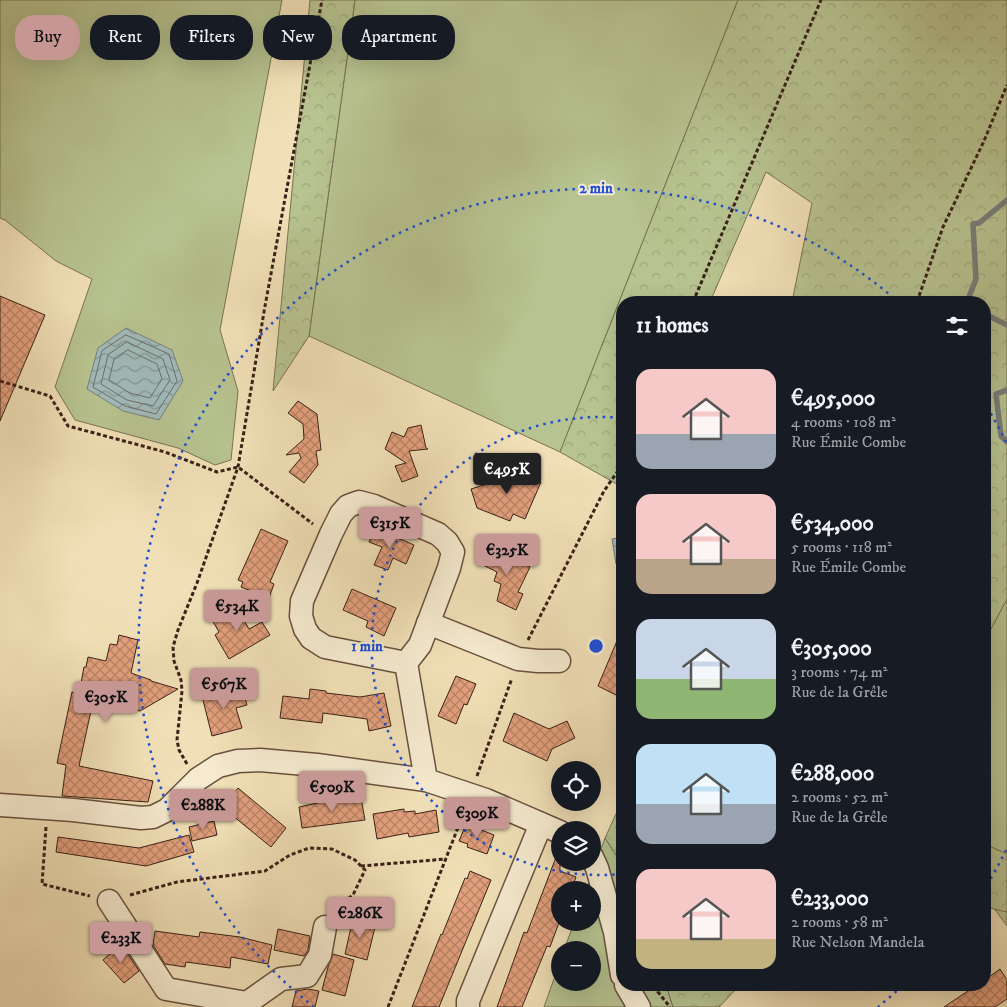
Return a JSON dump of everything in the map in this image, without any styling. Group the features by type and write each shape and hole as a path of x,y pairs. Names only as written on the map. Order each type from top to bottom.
{"street":[{"path":"406,663 325,647 311,638 300,616 302,601 341,514 348,506 359,502 374,506 438,534 447,542 453,552 449,568 420,645 406,663 426,780"},
{"path":"428,623 518,659 560,661"},
{"path":"0,805 141,818 153,817 167,810 198,779 218,766 238,761 260,760 426,780 478,797 550,828 468,1001 468,1007"},
{"path":"598,871 616,938"},
{"path":"109,901 166,989 246,1005 281,979 307,976 320,955 325,927"},
{"path":"630,991 639,1007"}],"path":[{"path":"198,779 179,750 177,740 182,691 181,680 174,661 173,647 238,467 266,297 322,0"},
{"path":"696,296 821,0"},
{"path":"919,296 943,227 984,141 1007,86"},
{"path":"0,381 50,396 68,426 165,452 217,472 238,467"},
{"path":"238,467 318,528 331,534"},
{"path":"388,1007 446,859 478,797 518,659 604,491 616,474"},
{"path":"47,808 42,884 109,901 177,882 265,871 290,855 309,848 332,849 355,860 365,870 353,895 331,911 325,927"},
{"path":"361,866 446,859"},
{"path":"658,991 670,1007"}],"green space":[{"path":"0,0 282,0 279,15 263,15 263,60 271,60 220,330 238,391 231,460 215,465 178,448 75,420 55,387 92,279 56,261 0,218"},
{"path":"310,0 355,0 353,15 342,15 342,60 347,60 309,336 273,391 304,60 332,60 332,15 309,15"},
{"path":"355,0 738,0 621,296 616,296 616,310 560,452 309,336 347,60 455,60 455,15 353,15"},
{"path":"738,0 1007,0 1007,599 991,629 991,296 793,296 812,203 766,172 713,296 621,296"},
{"path":"616,310 616,484 560,452"},
{"path":"1007,599 1007,926 991,904 991,629"},
{"path":"616,814 616,855 605,838"},
{"path":"605,838 616,855 616,991 668,991 673,1007 544,1007 551,987 551,991 601,991 601,941 567,941 571,931 601,931 601,881 589,881 593,871 601,871 601,849"},
{"path":"991,847 1007,854 1007,912 991,908"},
{"path":"668,991 734,991 719,1007 673,1007"}],"water":[{"path":"126,328 172,350 183,381 159,420 123,411 87,389 98,348"},
{"path":"616,538 616,564 612,539"}],"building":[{"path":"0,296 45,315 0,421"},
{"path":"298,401 317,414 321,450 316,451 318,465 304,483 289,472 301,458 299,453 286,455 304,439 303,424 288,413"},
{"path":"421,425 426,448 428,449 409,451 418,476 402,482 395,466 406,463 385,449 392,432 404,437 408,428"},
{"path":"507,466 541,482 525,519 513,514 510,521 477,508 471,489 490,483 495,473 502,476"},
{"path":"375,528 414,545 406,564 393,558 388,570 374,565 382,547 369,542"},
{"path":"261,529 288,541 270,582 274,584 269,598 241,587 243,582 238,580"},
{"path":"487,547 530,567 518,592 523,594 516,610 497,601 501,584 494,581 497,572 481,564"},
{"path":"352,589 396,608 384,636 366,627 368,621 343,610"},
{"path":"235,604 249,629 262,622 270,635 229,659 215,635 219,632 211,618"},
{"path":"119,635 138,640 131,673 178,689 140,711 94,697 79,766 153,781 148,802 62,796 66,765 57,763 72,692 79,694 84,667 86,667 88,657 106,661 110,644 117,645"},
{"path":"616,643 616,695 598,686"},
{"path":"456,676 476,684 467,705 464,704 456,724 438,716"},
{"path":"241,685 247,705 236,708 242,728 212,736 202,696"},
{"path":"310,689 360,697 384,693 391,726 369,731 367,719 323,713 322,723 280,718 283,696 309,699"},
{"path":"514,713 549,729 567,721 575,738 552,749 547,761 503,741"},
{"path":"238,788 286,828 271,847 233,816 237,815 225,805"},
{"path":"340,798 341,801 361,798 365,820 302,828 299,807"},
{"path":"404,809 404,812 415,811 415,814 436,810 439,832 409,837 408,833 377,839 373,814"},
{"path":"214,821 217,835 192,841 189,827"},
{"path":"466,824 494,835 487,854 467,847 468,844 459,841"},
{"path":"189,835 194,852 146,866 56,852 58,837 139,848"},
{"path":"551,870 560,871 576,877 574,881 551,881 551,931 556,931 550,947 547,946 522,1007 497,1007 524,932 527,933"},
{"path":"470,871 491,880 439,1007 412,1007 441,934 465,878 467,879"},
{"path":"353,918 376,923 367,960 345,954"},
{"path":"278,929 310,936 308,950 304,956 274,950"},
{"path":"155,931 199,937 200,932 240,937 272,945 268,964 231,957 230,968 186,962 185,967 165,964 153,945"},
{"path":"121,944 139,971 124,983 103,960"},
{"path":"333,954 354,960 345,996 322,990"},
{"path":"1000,969 1007,980 1007,999 995,1007 944,1007 968,991 991,991 991,976"},
{"path":"308,989 319,991 315,1007 292,1007 296,991"}],"waterway":[{"path":"969,296 976,279 973,224 979,223 1007,200"},
{"path":"991,317 1007,325"},
{"path":"1007,390 996,394 1001,436 1007,442"}]}
